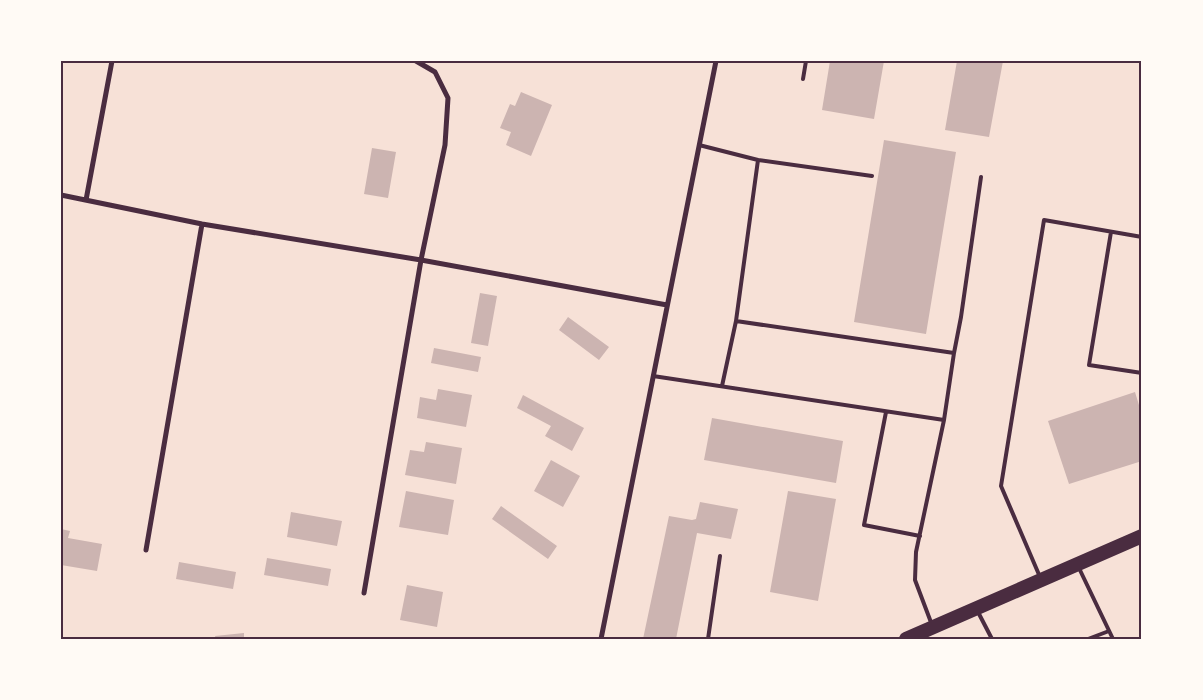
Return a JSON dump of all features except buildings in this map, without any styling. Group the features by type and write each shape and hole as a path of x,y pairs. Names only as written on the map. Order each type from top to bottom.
{"highway":[{"path":"906,639 1141,537"}],"street":[{"path":"86,200 112,61"},
{"path":"364,593 421,260 445,146 448,98 435,72 416,61"},
{"path":"601,639 716,61"},
{"path":"61,195 202,224 421,260 668,305"},
{"path":"146,550 202,224"}],"lane":[{"path":"803,79 806,61"},
{"path":"700,145 758,160 872,176"},
{"path":"722,386 736,322 758,160"},
{"path":"933,627 915,580 916,552 944,420 954,353 962,317 981,177"},
{"path":"1041,580 1001,486 1044,220 1142,237"},
{"path":"1111,232 1090,364 1142,373"},
{"path":"736,322 954,353"},
{"path":"653,376 944,420"},
{"path":"886,412 864,526 920,536"},
{"path":"708,639 720,556"},
{"path":"1077,564 1113,639"},
{"path":"976,608 992,639"},
{"path":"1088,639 1109,630"}]}
